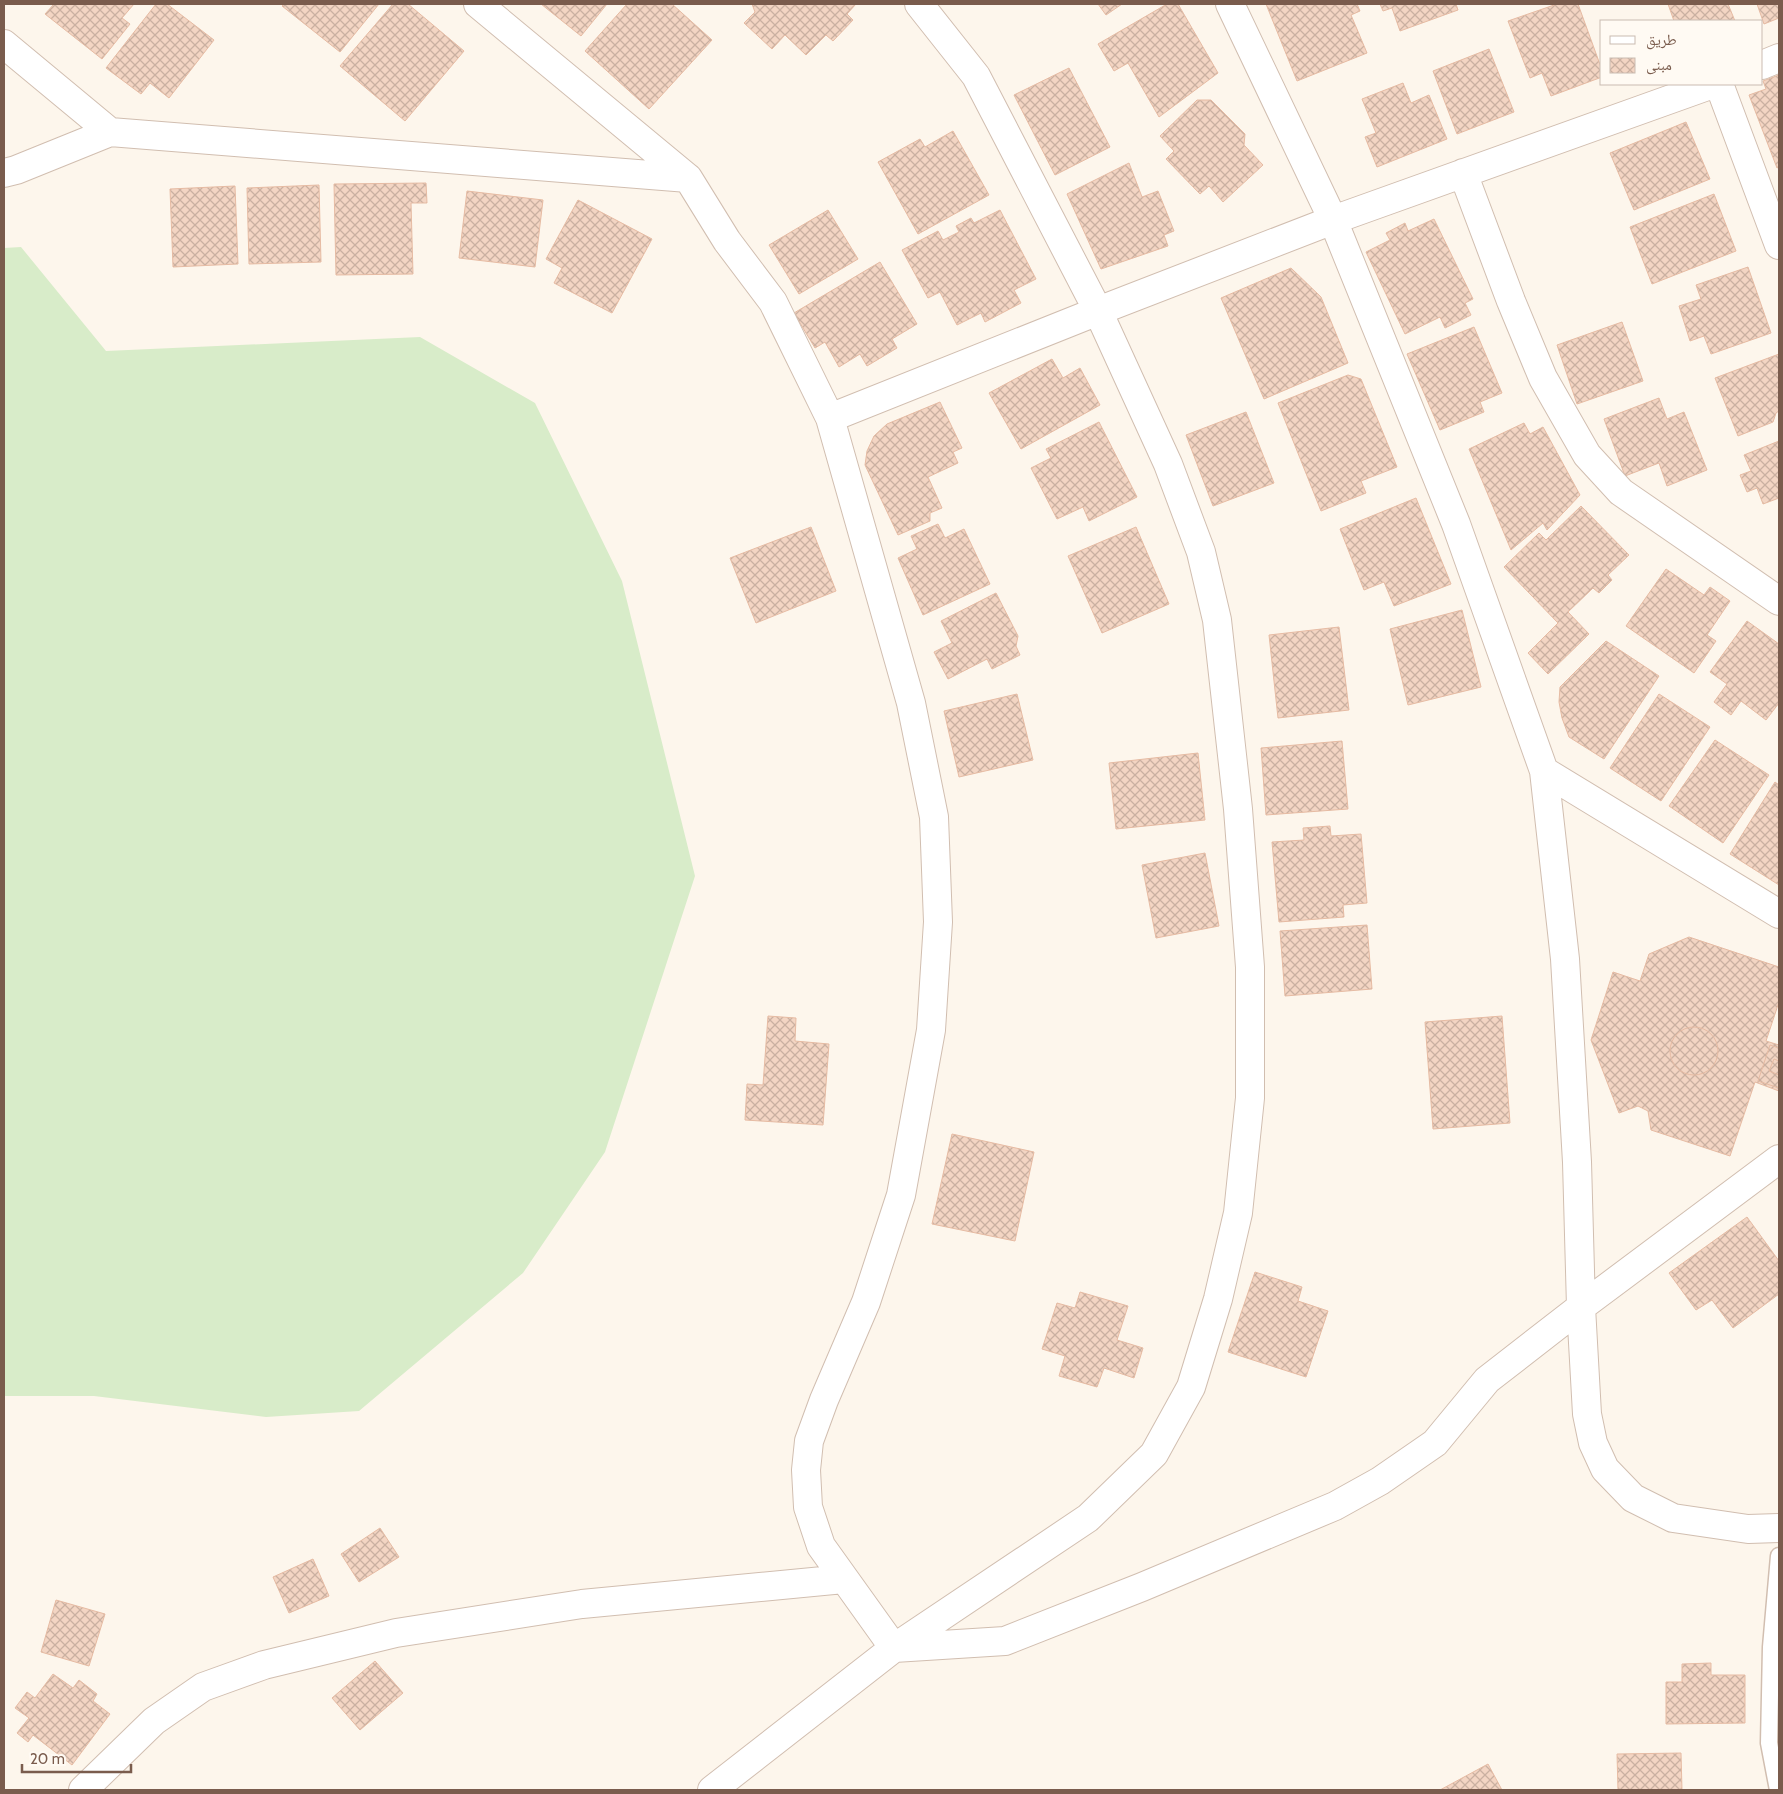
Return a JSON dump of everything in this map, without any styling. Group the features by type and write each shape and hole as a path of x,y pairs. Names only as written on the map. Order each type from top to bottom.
{"street":[{"path":"478,4 688,178 727,241 773,302 830,418 911,703 934,817 938,922 932,1030 900,1195 866,1302 824,1400 809,1441 806,1470 808,1507 821,1546 894,1648"},
{"path":"712,1790 894,1648 1088,1518 1154,1454 1192,1387 1218,1299 1238,1213 1250,1098 1250,967 1238,809 1217,620 1201,552 1168,464 1098,311 976,76 919,4"},
{"path":"1230,4 1333,220 1456,524 1544,771 1565,959 1577,1162 1581,1307 1587,1414 1593,1443 1605,1469 1633,1498 1673,1518 1748,1529 1779,1528"},
{"path":"4,44 110,132"},
{"path":"1763,65 1779,58"},
{"path":"830,418 1333,220 1710,85"},
{"path":"1718,85 1779,245"},
{"path":"4,173 16,170 110,132 688,178"},
{"path":"1463,172 1511,301 1543,378 1587,455 1621,492 1779,601"},
{"path":"1544,771 1779,914"},
{"path":"894,1648 1005,1641 1142,1587 1335,1506 1380,1481 1435,1443 1487,1380 1581,1307 1779,1160"},
{"path":"83,1790 154,1721 203,1687 264,1665 396,1633 582,1604 844,1579"}],"lane":[{"path":"1778,1790 1769,1743 1779,1556"}],"green space":[{"path":"21,247 106,351 420,337 535,403 622,581 695,876 605,1152 523,1273 359,1411 266,1417 94,1396 4,1396 4,248"}],"building":[{"path":"54,4 134,4 122,18 130,24 102,59 45,14"},
{"path":"156,4 167,4 214,40 169,98 150,83 141,94 106,68"},
{"path":"284,4 379,4 340,52 282,6"},
{"path":"393,4 408,4 464,51 405,121 340,66"},
{"path":"541,4 607,4 581,36"},
{"path":"627,4 672,4 712,40 649,109 585,51"},
{"path":"752,4 856,4 847,14 853,20 833,41 826,35 806,55 785,35 772,49 744,23 755,12"},
{"path":"1098,4 1122,4 1106,15"},
{"path":"1167,4 1178,4 1218,73 1159,117 1128,63 1114,71 1098,44"},
{"path":"1266,4 1357,4 1360,11 1351,15 1367,53 1297,81"},
{"path":"1380,4 1456,4 1458,10 1400,31 1392,8 1383,11"},
{"path":"1557,4 1578,4 1600,64 1600,78 1551,96 1542,73 1530,78 1508,21"},
{"path":"1668,4 1728,4 1735,20 1674,20"},
{"path":"1757,4 1779,4 1779,18 1764,24"},
{"path":"1489,49 1514,112 1457,134 1433,71"},
{"path":"1069,68 1110,147 1055,175 1014,95"},
{"path":"1779,75 1779,167 1777,168 1749,95 1766,89 1763,81"},
{"path":"1403,83 1411,103 1429,95 1447,139 1377,167 1365,137 1376,133 1362,99"},
{"path":"1197,100 1211,100 1245,134 1244,145 1263,165 1223,202 1209,186 1200,194 1166,159 1174,151 1160,136"},
{"path":"1686,122 1710,179 1634,210 1610,153"},
{"path":"953,131 989,195 918,234 878,162 920,139 925,147"},
{"path":"1129,163 1142,197 1158,191 1174,231 1164,235 1168,246 1101,269 1067,194"},
{"path":"426,183 427,203 411,203 413,274 336,275 334,184"},
{"path":"319,185 321,262 249,264 247,188"},
{"path":"235,186 238,264 173,267 170,189"},
{"path":"467,191 543,200 535,267 459,258"},
{"path":"1714,194 1736,251 1652,284 1630,227"},
{"path":"578,200 652,239 612,313 554,283 562,268 546,259"},
{"path":"828,210 858,259 799,294 769,245"},
{"path":"1000,210 1036,279 1014,290 1021,303 985,322 981,313 957,325 940,292 928,298 902,250 938,231 943,240 959,232 956,226 971,218 974,223"},
{"path":"1434,219 1473,299 1465,303 1471,315 1445,328 1440,317 1405,334 1366,252 1390,240 1386,233 1405,223 1408,231"},
{"path":"880,262 917,324 892,339 897,348 867,366 860,354 839,367 825,342 815,348 794,313"},
{"path":"1748,267 1771,333 1711,354 1704,336 1690,341 1679,306 1701,299 1696,285"},
{"path":"1291,268 1321,297 1348,363 1264,399 1221,298"},
{"path":"1622,322 1643,381 1577,404 1557,345"},
{"path":"1474,327 1502,393 1480,402 1484,412 1440,430 1407,354"},
{"path":"1779,354 1779,411 1776,413 1773,422 1738,436 1715,378"},
{"path":"1052,359 1063,378 1080,368 1100,405 1021,449 989,393"},
{"path":"1348,375 1361,379 1397,467 1361,481 1366,493 1321,511 1278,403"},
{"path":"1659,398 1667,419 1684,412 1707,470 1667,486 1659,463 1625,476 1604,419"},
{"path":"940,402 962,448 953,452 958,463 928,477 942,508 930,513 930,521 898,535 865,465 867,451 874,436 887,424"},
{"path":"1246,412 1274,483 1213,506 1186,435"},
{"path":"1099,422 1137,497 1089,521 1083,507 1057,519 1031,468 1051,458 1046,449"},
{"path":"1524,423 1530,434 1543,427 1580,495 1547,530 1543,523 1511,550 1469,449"},
{"path":"1779,441 1779,498 1763,504 1757,488 1747,492 1740,475 1751,471 1744,455"},
{"path":"1416,498 1451,584 1394,606 1384,582 1364,590 1340,529"},
{"path":"1581,506 1629,555 1608,575 1612,580 1599,593 1593,588 1568,612 1589,634 1548,674 1528,653 1558,623 1504,567 1539,533 1546,540"},
{"path":"938,524 945,538 964,529 990,584 923,615 898,558 917,549 911,536"},
{"path":"811,527 836,591 756,623 730,558"},
{"path":"1136,527 1169,604 1102,633 1068,556"},
{"path":"1666,569 1704,595 1710,587 1730,601 1707,635 1716,641 1694,673 1626,626"},
{"path":"996,593 1018,636 1016,646 1020,655 992,669 987,659 948,679 934,652 952,643 941,621"},
{"path":"1462,610 1481,687 1408,705 1390,629"},
{"path":"1747,621 1779,644 1779,703 1766,720 1741,701 1731,715 1714,702 1727,684 1710,672"},
{"path":"1339,627 1349,710 1278,718 1269,635"},
{"path":"1606,641 1659,676 1604,759 1569,737 1562,718 1559,702 1560,687"},
{"path":"1017,694 1033,760 959,777 944,711"},
{"path":"1659,694 1710,727 1661,801 1610,768"},
{"path":"1715,740 1769,775 1723,843 1669,806"},
{"path":"1342,741 1348,809 1266,815 1261,748"},
{"path":"1198,753 1205,820 1116,829 1109,763"},
{"path":"1775,782 1779,785 1779,885 1730,854"},
{"path":"1330,826 1331,836 1361,834 1367,903 1343,905 1344,917 1279,922 1272,842 1304,840 1303,828"},
{"path":"1205,853 1219,926 1156,938 1142,865"},
{"path":"1367,925 1372,989 1285,996 1280,931"},
{"path":"1689,937 1779,967 1779,1002 1766,1041 1779,1045 1779,1091 1755,1082 1730,1156 1651,1130 1648,1111 1638,1106 1619,1113 1591,1040 1613,972 1640,981 1649,954"},
{"path":"768,1016 796,1018 795,1041 829,1044 823,1125 745,1120 747,1084 763,1085"},
{"path":"1502,1016 1510,1123 1433,1129 1425,1022"},
{"path":"1694,1027 1703,1029 1711,1034 1716,1042 1718,1051 1716,1060 1711,1068 1703,1073 1694,1075 1685,1073 1677,1068 1672,1060 1670,1051 1672,1042 1677,1034 1685,1029"},
{"path":"1770,1045 1779,1048 1779,1088 1758,1081"},
{"path":"1774,1059 1779,1061 1779,1075 1769,1071"},
{"path":"952,1134 1034,1152 1015,1241 932,1224"},
{"path":"1747,1217 1779,1261 1779,1294 1733,1328 1712,1300 1696,1310 1669,1273"},
{"path":"1255,1272 1302,1287 1298,1301 1328,1311 1306,1377 1228,1352"},
{"path":"1080,1292 1128,1306 1117,1340 1143,1348 1134,1378 1104,1368 1097,1387 1059,1376 1065,1356 1042,1349 1057,1303 1075,1308"},
{"path":"380,1528 399,1557 359,1582 341,1554"},
{"path":"313,1559 329,1596 289,1613 273,1577"},
{"path":"56,1600 105,1614 89,1666 41,1652"},
{"path":"375,1661 403,1693 360,1730 332,1698"},
{"path":"1711,1663 1711,1675 1745,1675 1745,1723 1666,1724 1666,1682 1682,1682 1682,1664"},
{"path":"53,1674 73,1688 79,1680 97,1694 93,1701 110,1714 72,1765 33,1735 28,1742 17,1733 29,1718 15,1708 27,1692 35,1698"},
{"path":"1681,1753 1682,1790 1618,1790 1617,1754"},
{"path":"1488,1764 1502,1790 1440,1790"}]}
